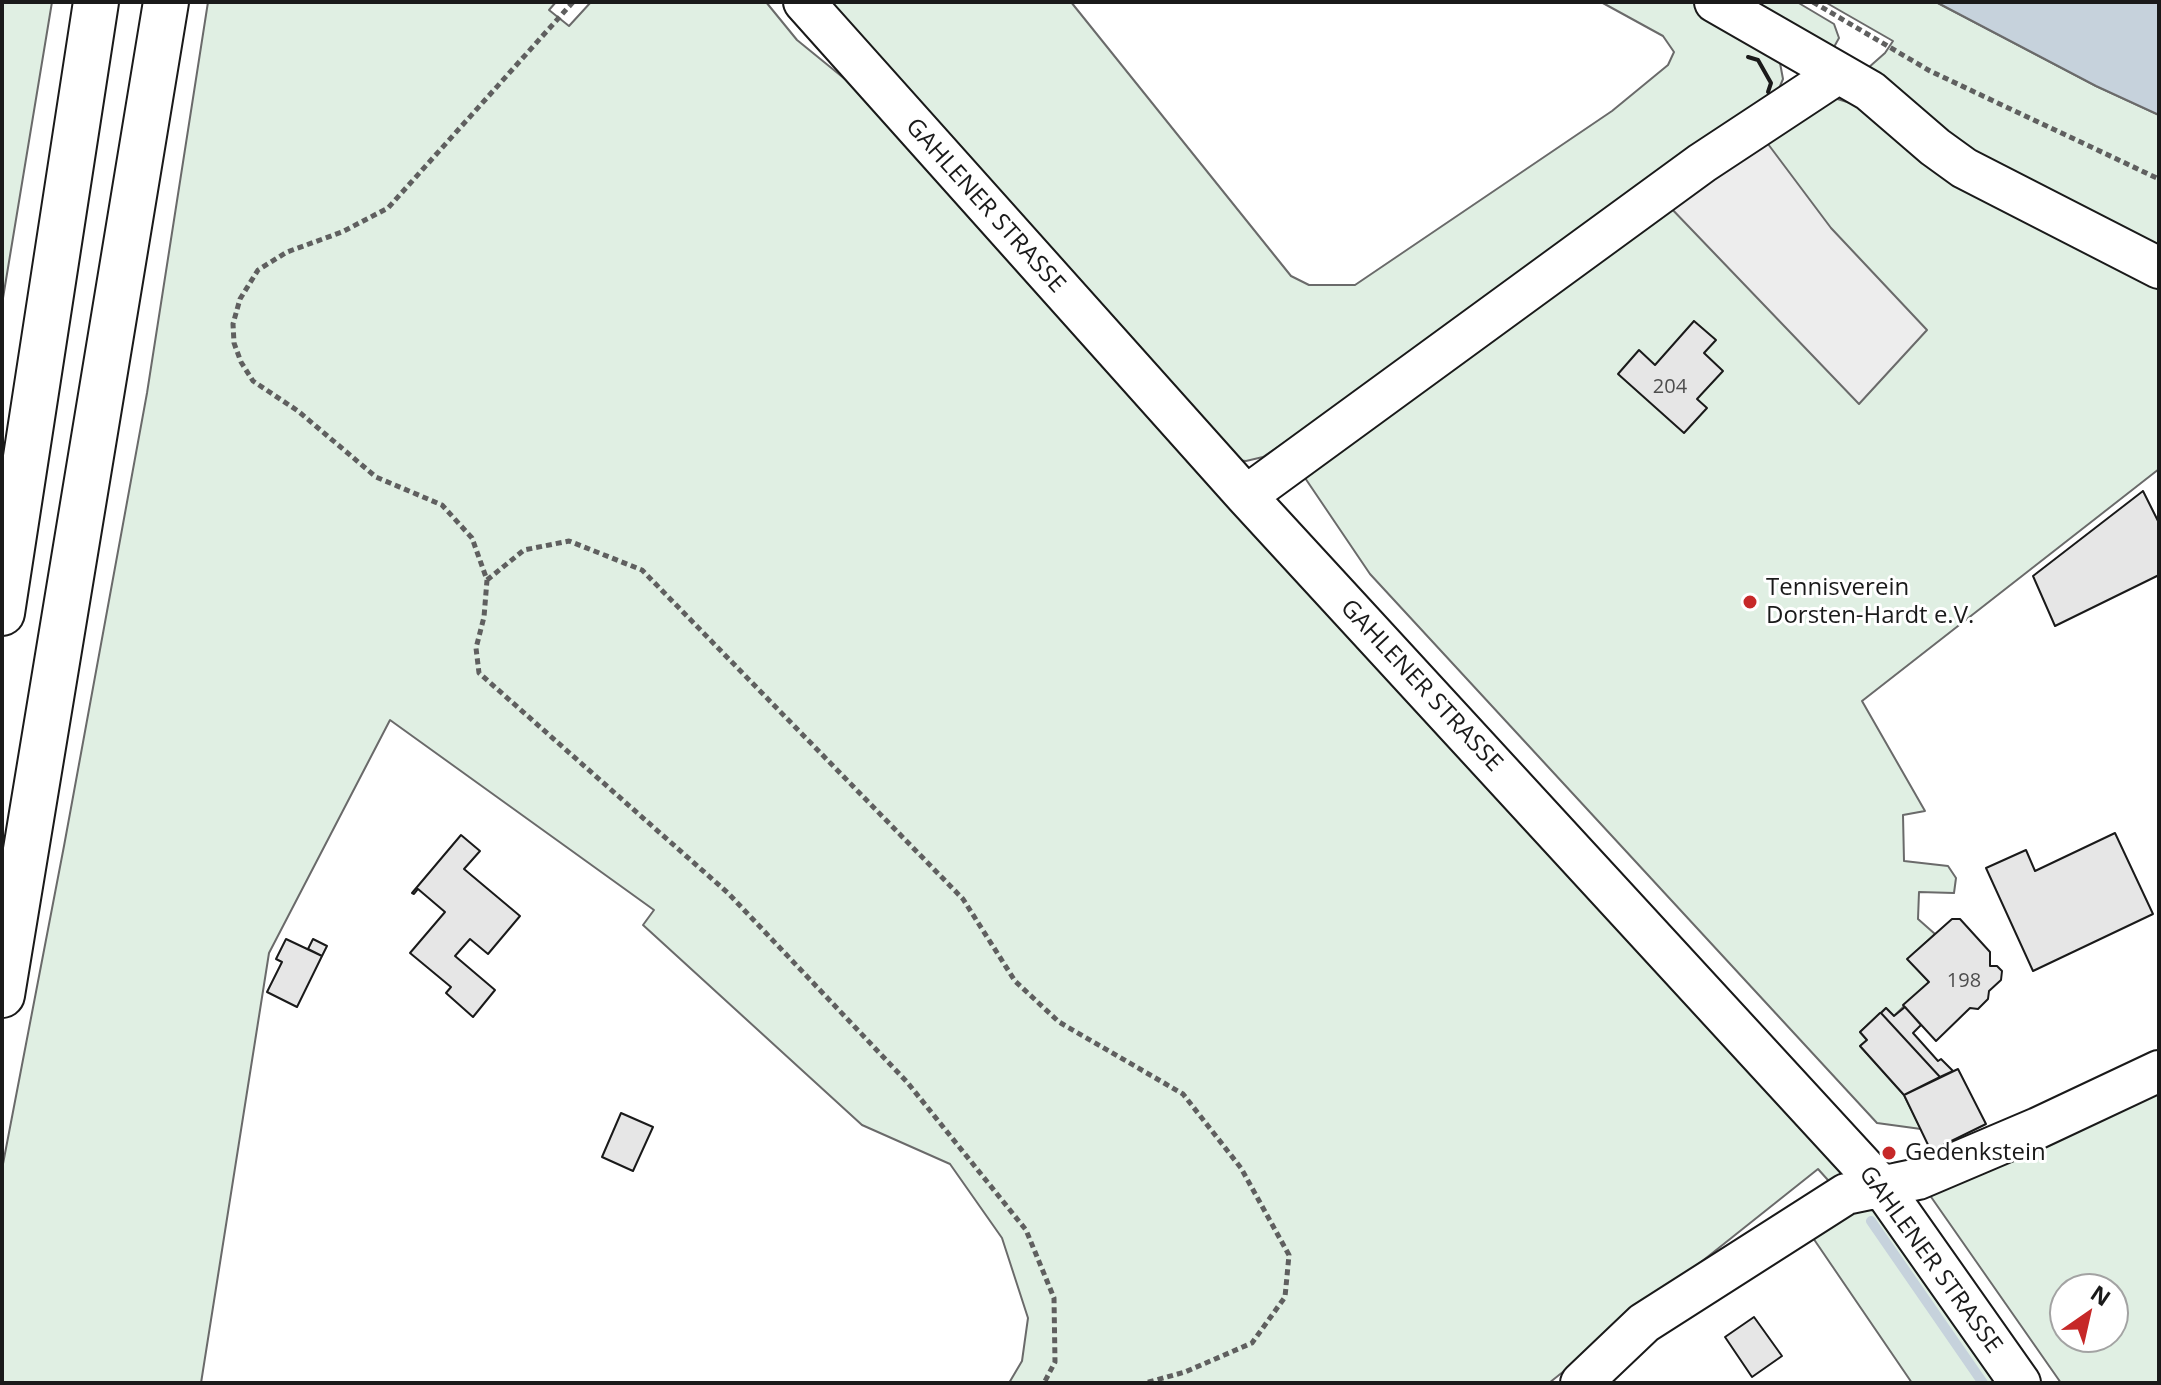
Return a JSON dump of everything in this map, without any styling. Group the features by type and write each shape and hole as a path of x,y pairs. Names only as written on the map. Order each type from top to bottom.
{"highway":[{"path":"2,613 96,2"},
{"path":"2,995 166,2"}],"street":[{"name":"GAHLENER STRASSE","path":"804,2 1246,496 1882,1187 2020,1383"},
{"path":"1715,2 1870,91 1964,168 2159,268"},
{"path":"1246,496 1702,163 1837,74"},
{"path":"1581,1383 1644,1323 1846,1194 1932,1173 2159,1071"}],"path":[{"path":"573,2 388,208 342,232 287,252 258,270 240,299 233,324 234,343 253,381 298,411 376,477 442,505 472,538 487,580 484,617 476,648 479,673 728,893 907,1082 1026,1230 1054,1298 1055,1362 1044,1383"},
{"path":"1813,2 1930,71 2159,179"},
{"path":"487,580 524,550 569,541 642,570 963,899 1015,981 1059,1022 1183,1094 1241,1168 1289,1255 1285,1297 1252,1343 1185,1372 1145,1383"}],"green space":[{"path":"2,2 52,2 2,304"},
{"path":"208,2 556,2 549,10 569,26 591,2 766,2 797,40 867,97 1842,1168 1836,1189 1818,1169 1549,1383 1009,1383 1022,1361 1028,1318 1002,1238 950,1164 862,1125 643,925 654,910 390,720 269,953 201,1383 2,1383 2,1169 147,393"},
{"path":"828,2 1071,2 1291,276 1309,285 1355,285 1612,111 1668,65 1674,52 1663,36 1601,2 1692,2 1764,43 1780,63 1783,79 1778,91 1689,168 1263,457 1246,461 1237,460"},
{"path":"1755,2 1797,2 1834,24 1839,38 1834,47"},
{"path":"1825,2 1936,2 2096,86 2159,115 2159,257 1996,175 1868,68 1893,41"},
{"path":"1834,98 1867,108 2159,278 2159,469 1862,701 1925,811 1903,815 1904,861 1948,866 1956,878 1954,893 1919,892 1918,919 1935,934 1908,959 1929,982 1894,1016 1886,1008 1860,1032 1867,1040 1860,1046 1904,1095 1921,1129 1877,1123 1370,574 1301,472 1638,228"},
{"path":"2159,1087 2159,1383 2061,1383 1929,1194"},
{"path":"1869,1202 2005,1383 1912,1383 1811,1235"}],"shaded area":[{"path":"1936,2 2159,2 2159,115 2096,86"},
{"path":"1765,140 1831,228 1927,330 1859,404 1668,205"}],"building":[{"path":"1694,321 1716,340 1704,353 1723,371 1697,399 1707,408 1684,433 1618,374 1639,350 1655,365"},
{"path":"2143,491 2159,523 2159,575 2055,626 2033,576"},
{"path":"2115,833 2153,914 2033,971 1986,868 2026,850 2035,871"},
{"path":"461,835 480,851 464,869 520,916 488,954 470,939 455,956 495,990 473,1017 446,993 451,987 410,953 445,912 418,889 412,893"},
{"path":"1952,919 1960,919 1990,952 1990,966 1997,966 2002,971 2001,980 1989,991 1988,999 1978,1009 1970,1008 1936,1041 1903,1005 1929,982 1907,959"},
{"path":"286,939 322,956 297,1007 267,992 282,962 276,959"},
{"path":"313,939 327,946 322,956 308,949"},
{"path":"1905,1007 1921,1025 1913,1033 1938,1061 1941,1059 1953,1071 1940,1077 1881,1013 1886,1008 1894,1016"},
{"path":"1880,1013 1940,1077 1904,1095 1860,1046 1867,1040 1860,1032"},
{"path":"1958,1069 1986,1124 1931,1151 1904,1095"},
{"path":"621,1113 653,1127 633,1171 602,1157"},
{"path":"1754,1317 1782,1356 1752,1377 1725,1337"}],"waterway":[{"path":"1871,1221 1983,1383"}],"wall":[{"path":"1748,57 1758,60 1771,83 1768,92"}],"place":[{"name":"Tennisverein Dorsten-Hardt e.V.","path":"1750,602"},
{"name":"Gedenkstein","path":"1889,1153"}]}
